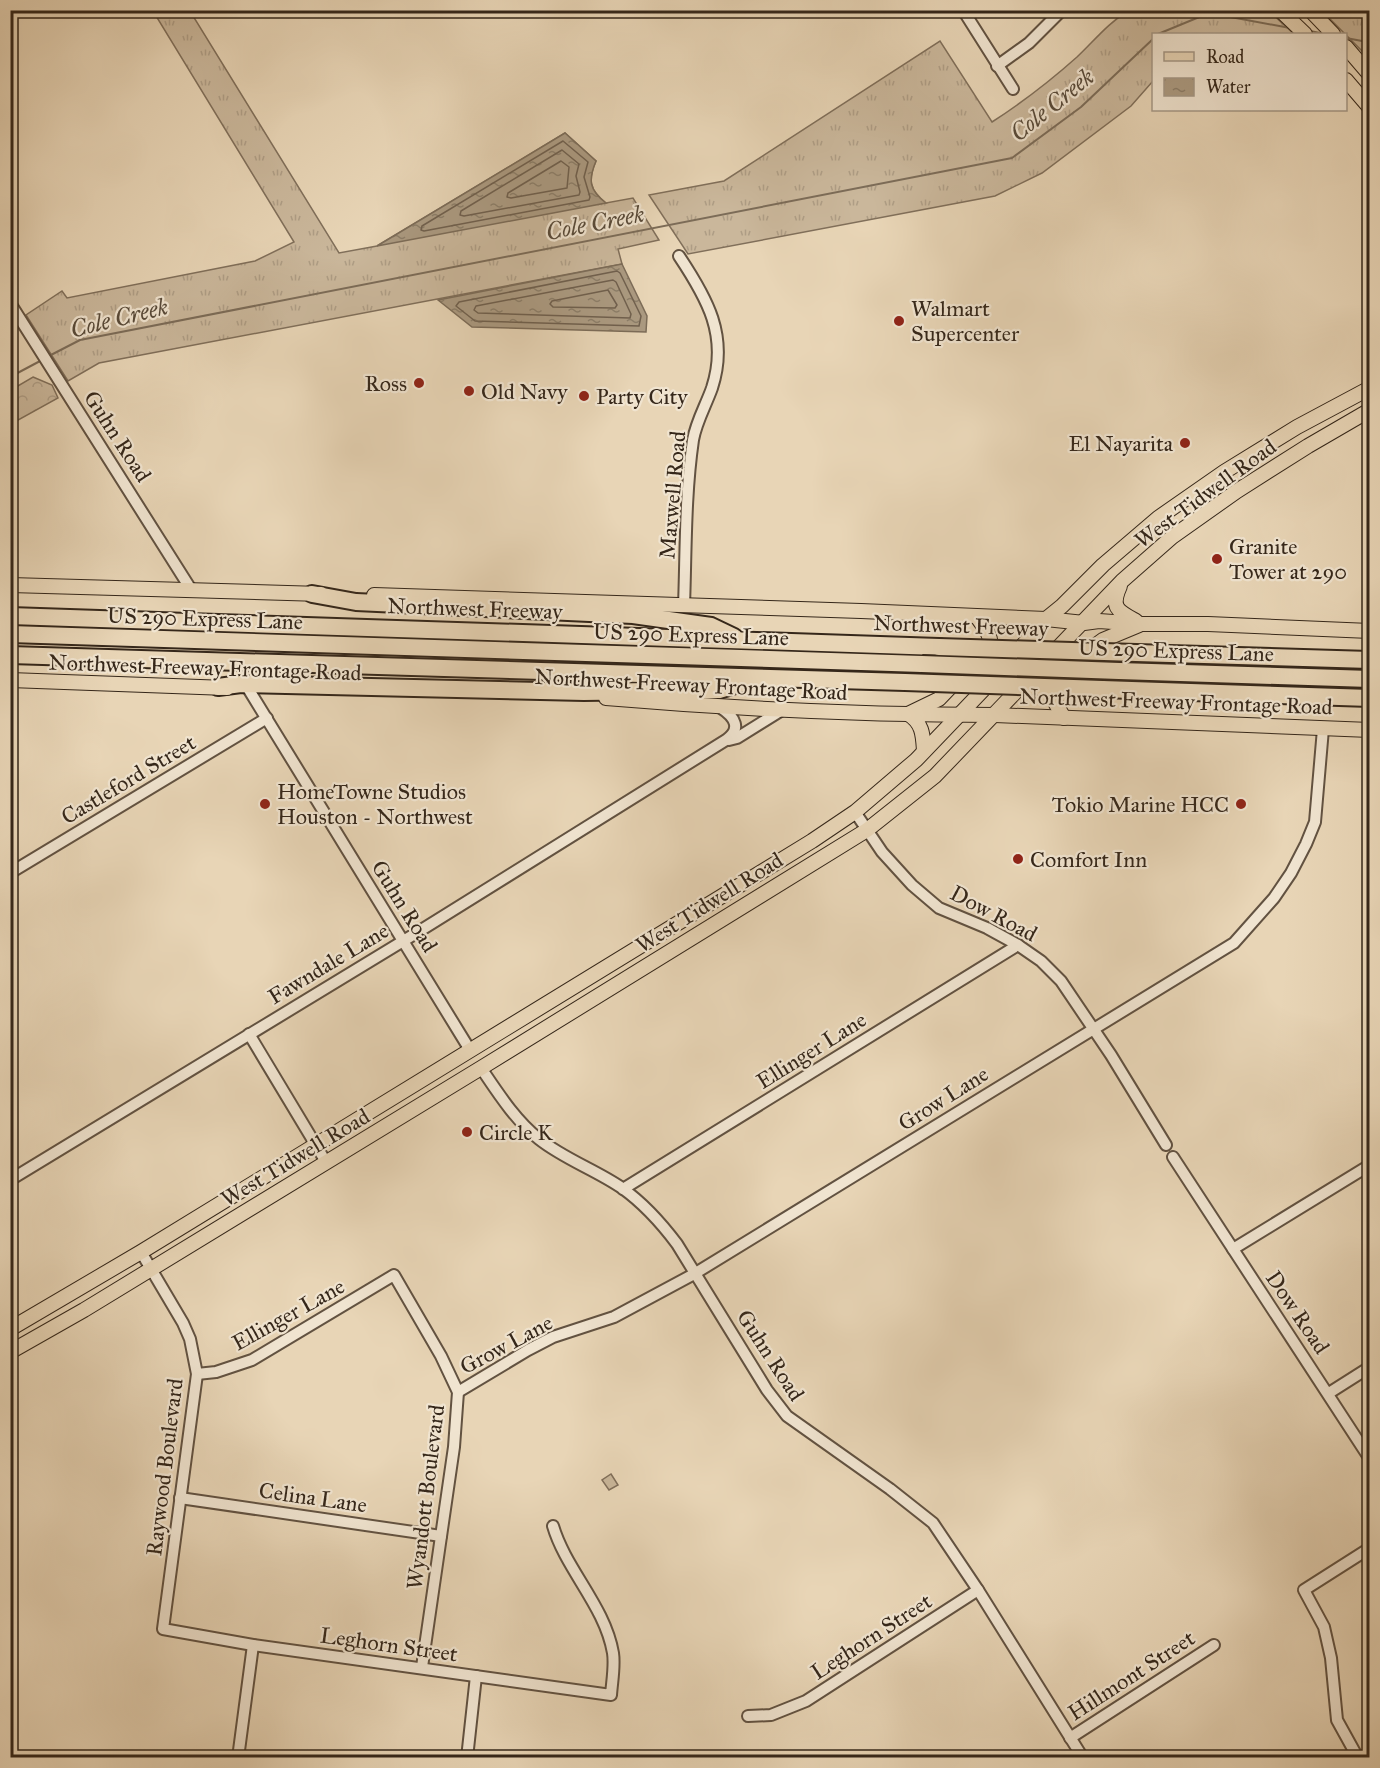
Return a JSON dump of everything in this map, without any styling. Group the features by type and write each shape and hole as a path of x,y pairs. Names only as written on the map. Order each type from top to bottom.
{"highway":[{"path":"312,594 356,602 633,615 711,626 740,640"},
{"name":"Northwest Freeway","path":"10,615 1370,660"},
{"name":"US 290 Express Lane","path":"10,634 1370,679"},
{"path":"10,655 1370,698"},
{"path":"218,687 241,684 584,692 719,690 757,678"}],"main road":[{"path":"1280,10 1304,33"},
{"path":"1310,10 1332,33"},
{"path":"1347,48 1370,75"},
{"path":"1347,81 1369,106"},
{"name":"West Tidwell Road","path":"10,1329 316,1145 855,812 924,751 1046,619 1103,565 1158,518 1224,472 1297,427 1370,388"},
{"name":"West Tidwell Road","path":"10,1352 481,1068 867,830 935,776 1122,581 1172,537 1267,471 1370,410"},
{"path":"1158,518 1172,537"},
{"path":"1122,581 1115,597 1117,607 1120,612 1141,624"},
{"path":"10,585 420,596 861,611 1046,619 1084,623 1099,621 1141,624 1208,624 1370,631"},
{"path":"908,714 939,699 986,651 990,639 977,617"},
{"path":"1064,718 1052,697 1055,685 1098,644 1141,624"},
{"name":"Northwest Freeway Frontage Road","path":"10,680 384,695 600,698 721,708 995,715 1370,730"},
{"path":"908,714 917,719 920,725 924,751"},
{"path":"731,890 740,908"},
{"path":"599,971 610,988"},
{"path":"227,1199 238,1216"},
{"path":"29,1318 38,1336"}],"street":[{"path":"963,10 1013,89"},
{"path":"997,66 1029,43 1062,10"},
{"name":"Maxwell Road","path":"679,256 702,291 716,327 719,359 712,388 693,439 687,511 684,606"},
{"name":"Guhn Road","path":"10,303 192,591"},
{"name":"Guhn Road","path":"249,690 470,1050"},
{"path":"721,708 730,714 735,722 732,736 726,740"},
{"name":"Fawndale Lane","path":"10,1180 404,941 726,740 737,738 782,710"},
{"name":"Castleford Street","path":"10,873 267,718"},
{"name":"Grow Lane","path":"458,1392 545,1341 614,1317 694,1274 1234,943 1275,898 1291,873 1315,822 1323,729"},
{"name":"Dow Road","path":"855,812 882,852 912,885 939,908 987,928 1018,945 1041,961 1062,983 1111,1054 1166,1145"},
{"name":"Ellinger Lane","path":"623,1189 1018,945"},
{"path":"249,1034 326,1162"},
{"name":"Guhn Road","path":"481,1068 522,1124 540,1140 623,1189 664,1227 677,1244 767,1390 787,1416 890,1489 933,1523 978,1590 1083,1758"},
{"name":"Dow Road","path":"1173,1157 1370,1459"},
{"path":"1233,1249 1370,1165"},
{"name":"Raywood Boulevard","path":"141,1252 183,1323 190,1339 197,1374 162,1629"},
{"name":"Ellinger Lane","path":"197,1374 216,1372 252,1360 394,1275"},
{"name":"Wyandott Boulevard","path":"394,1275 441,1356 458,1392 454,1447 422,1667"},
{"path":"1329,1393 1370,1367"},
{"name":"Celina Lane","path":"180,1498 441,1536"},
{"name":"Leghorn Street","path":"162,1629 253,1645 611,1695 613,1665 609,1640 600,1617 561,1550 553,1526"},
{"path":"1358,1758 1337,1720 1331,1658 1324,1627 1304,1590 1370,1548"},
{"name":"Leghorn Street","path":"748,1716 771,1715 806,1701 978,1590"},
{"path":"238,1758 253,1645"},
{"name":"Hillmont Street","path":"1070,1738 1214,1645"},
{"path":"467,1758 476,1676"}],"green space":[{"path":"153,11 190,11 339,253 377,246 565,133 596,161 591,179 596,194 606,203 633,198 659,240 618,249 622,264 99,363 68,381 26,315 62,291 67,298 255,261 294,242"},
{"path":"1128,11 1269,11 1293,33 1152,33 1152,82 1131,106 1042,173 995,196 688,254 649,195 724,181 940,41 992,122 1056,75"},
{"path":"1322,11 1369,11 1369,59 1347,36 1347,33 1344,33"},
{"path":"33,377 52,385 58,398 11,424 11,390"},
{"path":"611,1474 618,1485 609,1490 602,1480"}],"water":[{"path":"565,133 596,161 591,179 593,189 606,203 377,246"},
{"path":"622,264 647,316 646,332 472,327 438,300"}],"waterway":[{"name":"Cole Creek","path":"1160,33 1209,13 1290,28"},
{"name":"Cole Creek","path":"1310,31 1320,33"},
{"name":"Cole Creek","path":"1347,38 1362,41 1370,39"},
{"name":"Cole Creek","path":"47,357 80,340 1012,158 1081,107 1152,40"},
{"name":"Cole Creek","path":"10,377 42,360"}],"place":[{"name":"Walmart Supercenter","path":"899,321"},
{"name":"Ross","path":"419,383"},
{"name":"Old Navy","path":"469,391"},
{"name":"Party City","path":"584,396"},
{"name":"El Nayarita","path":"1185,443"},
{"name":"Granite Tower at 290","path":"1217,559"},
{"name":"HomeTowne Studios Houston - Northwest","path":"265,804"},
{"name":"Tokio Marine HCC","path":"1241,804"},
{"name":"Comfort Inn","path":"1018,859"},
{"name":"Circle K","path":"467,1132"}]}
